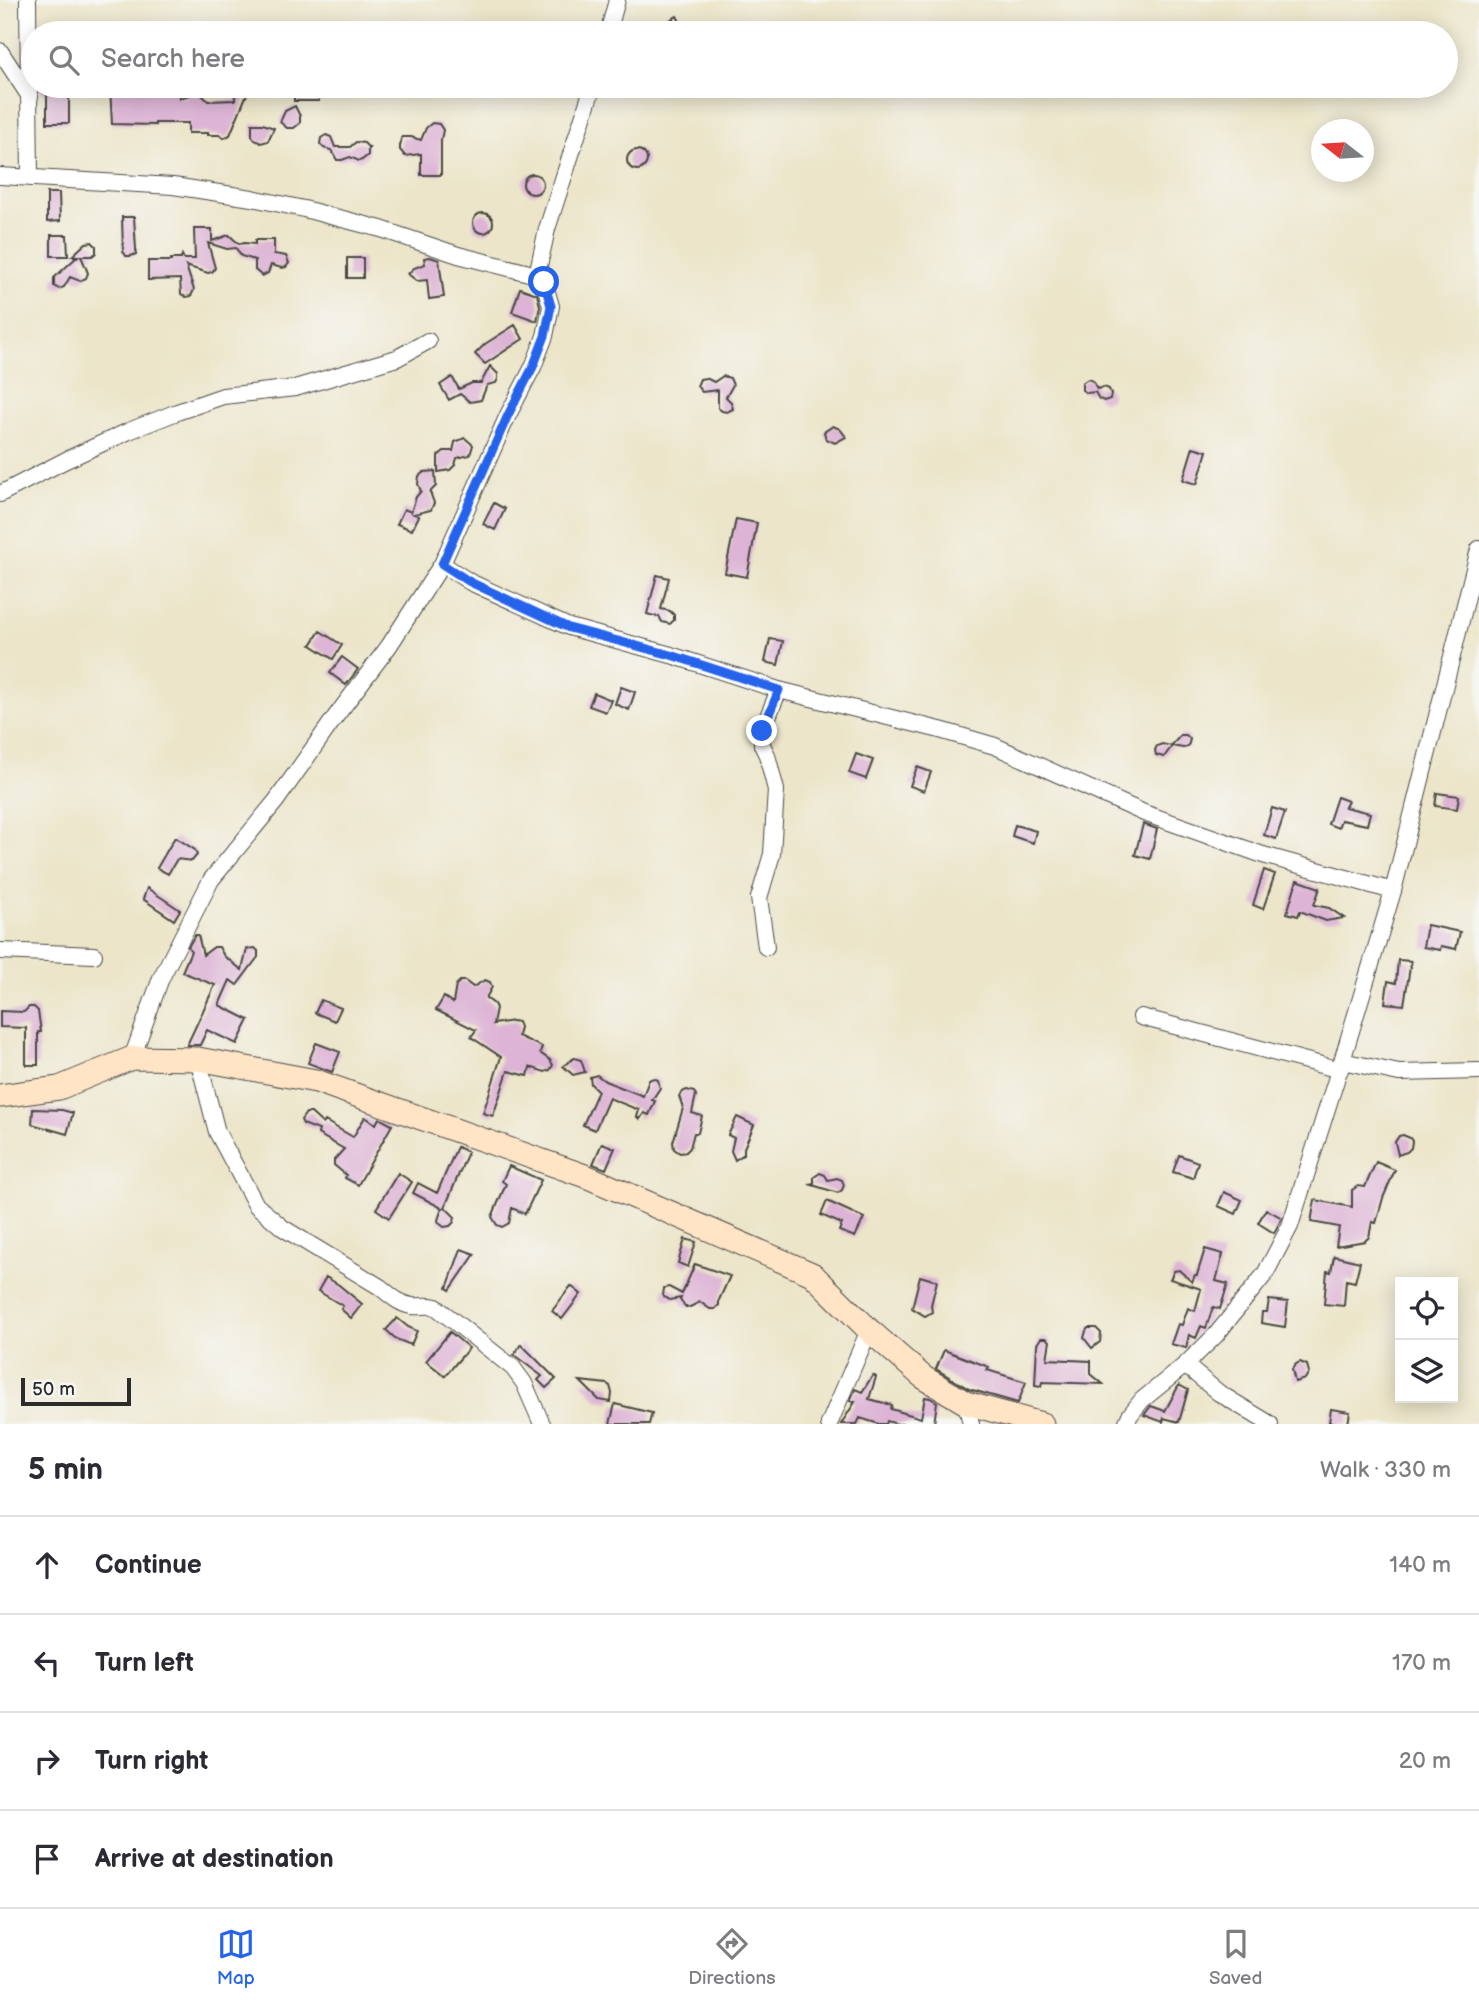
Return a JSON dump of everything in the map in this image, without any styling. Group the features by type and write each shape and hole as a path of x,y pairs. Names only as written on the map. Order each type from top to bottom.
{"street":[{"path":"28,0 28,21"},
{"path":"611,21 617,0"},
{"path":"0,51 21,83"},
{"path":"30,98 30,178"},
{"path":"537,275 547,229 589,98"},
{"path":"0,176 173,186 252,198 342,219 458,255 537,275 544,282 551,306 545,336 533,367 508,415 442,564 390,646 276,800 211,880 161,978 132,1058"},
{"path":"0,494 65,460 177,412 223,396 295,388 397,358 428,341"},
{"path":"1126,1424 1142,1400 1216,1335 1265,1274 1290,1226 1393,891 1479,549"},
{"path":"442,564 470,582 569,628 671,655 779,690 995,746 1144,813 1263,855 1393,891"},
{"path":"766,947 759,898 772,853 776,790 762,745 762,731 779,690"},
{"path":"0,951 94,956"},
{"path":"1141,1017 1341,1065 1399,1073 1479,1070"},
{"path":"0,1096 59,1088 132,1058 198,1059 316,1081 588,1177 812,1274 869,1330 968,1414 1042,1424"},
{"path":"198,1059 217,1132 256,1205 283,1228 380,1287 395,1299 412,1306 436,1307 513,1368 524,1382 542,1424"},
{"path":"829,1424 869,1330"},
{"path":"1185,1365 1219,1393 1270,1424"}],"building":[{"path":"47,98 69,98 69,123 47,123"},
{"path":"111,98 205,98 208,101 245,98 230,135 224,138 208,133 188,133 188,123 112,124"},
{"path":"294,98 319,98 319,101 294,101"},
{"path":"295,106 300,123 294,128 287,128 280,122 285,111"},
{"path":"432,123 439,124 443,130 441,175 421,175 421,154 405,156 400,146 402,137 421,140 426,128"},
{"path":"252,124 274,128 268,141 261,143 255,140 252,136"},
{"path":"326,135 331,137 335,147 364,143 370,148 368,155 359,161 350,157 337,160 331,150 320,144 321,138"},
{"path":"637,150 644,153 647,160 644,167 637,170 630,167 627,160 630,153"},
{"path":"533,174 540,177 543,184 540,191 533,194 526,191 523,184 526,177"},
{"path":"47,193 59,193 60,221 47,222"},
{"path":"483,213 490,216 493,223 490,230 483,233 476,230 473,223 476,216"},
{"path":"122,217 134,217 136,254 131,256 126,256 123,251"},
{"path":"194,229 212,229 212,241 229,235 239,244 255,244 255,240 274,240 274,254 286,256 289,263 282,268 271,265 268,273 262,276 255,270 255,260 241,256 236,248 227,249 208,243 215,268 208,273 186,266 194,290 191,296 181,294 180,279 148,280 148,261 171,261 181,259 182,255 184,259 195,259"},
{"path":"51,235 67,235 68,256 51,256"},
{"path":"92,242 96,246 96,253 92,256 81,256 88,273 86,278 80,281 70,277 64,287 59,289 54,286 54,278 78,256 72,256 86,243"},
{"path":"347,258 363,258 363,278 347,278"},
{"path":"424,258 439,260 444,297 429,299 427,280 417,281 408,274 414,268 425,264"},
{"path":"520,288 537,294 540,306 537,321 512,312"},
{"path":"515,325 523,339 485,364 475,354 485,344"},
{"path":"490,366 498,374 498,379 496,383 487,385 481,400 470,402 460,394 449,400 440,385 452,377 459,389 472,383 481,383"},
{"path":"723,376 730,378 733,385 726,397 733,409 727,412 718,408 718,390 702,392 697,386 700,379 706,378 714,382"},
{"path":"1088,379 1093,381 1097,389 1109,389 1110,399 1104,401 1099,399 1095,392 1087,393 1082,390 1082,383"},
{"path":"833,426 840,429 846,437 835,443 826,439 824,432"},
{"path":"465,438 473,445 470,455 457,458 450,470 438,472 438,456 444,451 453,451 455,442"},
{"path":"1193,447 1207,451 1197,484 1183,480"},
{"path":"435,471 436,486 430,492 434,503 431,510 414,514 419,516 412,530 397,524 404,509 411,512 421,491 419,476 424,472"},
{"path":"494,503 505,509 495,530 483,524"},
{"path":"736,519 757,523 747,577 725,573"},
{"path":"657,575 669,578 661,609 674,615 670,624 662,622 659,616 647,614"},
{"path":"320,631 342,645 333,659 311,645"},
{"path":"770,639 783,641 778,665 765,662"},
{"path":"342,657 358,669 346,685 330,673"},
{"path":"621,687 635,692 629,710 615,704"},
{"path":"594,693 611,700 606,712 589,706"},
{"path":"1181,735 1190,739 1188,747 1172,746 1164,757 1156,755 1157,746 1171,746"},
{"path":"856,754 873,760 866,779 849,773"},
{"path":"917,767 931,772 924,791 910,786"},
{"path":"1437,793 1459,796 1457,809 1435,806"},
{"path":"1337,797 1348,801 1345,807 1370,813 1367,825 1341,820 1338,828 1328,824"},
{"path":"1272,808 1285,812 1276,839 1264,835"},
{"path":"1143,824 1157,829 1150,859 1135,855"},
{"path":"1015,825 1036,831 1033,843 1012,836"},
{"path":"175,837 195,850 197,855 192,861 177,859 168,874 157,868"},
{"path":"1264,870 1275,874 1263,909 1253,905"},
{"path":"1297,880 1320,888 1314,905 1329,908 1344,918 1326,921 1300,911 1298,916 1287,913"},
{"path":"147,888 180,910 174,920 143,899"},
{"path":"1427,925 1460,932 1456,949 1423,947"},
{"path":"195,935 198,935 203,955 214,947 219,947 224,956 242,970 247,949 255,948 258,951 258,957 237,985 230,980 219,1005 249,1020 237,1044 207,1030 200,1045 187,1045 215,985 182,972 191,951 188,947"},
{"path":"1398,960 1411,961 1404,1005 1385,1003 1388,981 1396,983"},
{"path":"485,980 490,982 492,987 486,998 496,1008 493,1024 518,1022 518,1036 542,1047 540,1053 553,1065 545,1072 530,1067 528,1076 508,1071 493,1116 483,1113 501,1057 471,1037 476,1030 436,1010 444,997 453,1003 456,985 460,981 473,987"},
{"path":"321,1000 341,1008 335,1021 315,1013"},
{"path":"29,1007 38,1011 41,1032 38,1032 38,1065 26,1065 26,1028 0,1027 0,1011 24,1012"},
{"path":"316,1043 340,1052 332,1072 308,1063"},
{"path":"574,1058 581,1060 585,1072 573,1075 563,1066"},
{"path":"597,1075 605,1081 643,1096 649,1080 658,1080 660,1088 652,1100 655,1101 649,1115 644,1113 640,1119 637,1117 639,1110 609,1098 595,1130 583,1125 598,1091 591,1084 590,1077"},
{"path":"687,1090 696,1095 692,1113 702,1116 698,1133 694,1133 690,1148 680,1153 674,1149 673,1142 683,1108 679,1096"},
{"path":"33,1109 73,1113 67,1134 32,1124"},
{"path":"306,1113 311,1113 323,1124 325,1121 353,1137 365,1117 376,1124 379,1118 392,1125 358,1185 345,1178 346,1175 334,1165 334,1160 344,1149 318,1134 319,1130 303,1124 301,1120"},
{"path":"737,1117 754,1125 744,1154 735,1160 731,1151 734,1138 728,1135"},
{"path":"1403,1135 1412,1141 1411,1148 1398,1155 1395,1142"},
{"path":"602,1143 615,1148 606,1169 593,1164"},
{"path":"457,1147 468,1152 445,1207 455,1217 454,1222 444,1227 438,1220 442,1208 413,1193 418,1183 437,1193"},
{"path":"1179,1155 1198,1162 1193,1178 1173,1172"},
{"path":"1376,1162 1395,1170 1376,1223 1372,1222 1369,1237 1365,1241 1336,1246 1339,1227 1311,1222 1315,1200 1352,1207 1352,1190 1358,1186 1365,1187"},
{"path":"509,1166 541,1180 525,1214 512,1208 509,1223 502,1227 497,1225 492,1217 506,1184 502,1181"},
{"path":"398,1173 412,1182 389,1218 376,1209"},
{"path":"820,1173 828,1180 842,1180 842,1190 838,1193 809,1184 814,1183 814,1177"},
{"path":"1224,1192 1242,1200 1236,1214 1218,1206"},
{"path":"827,1201 864,1218 855,1237 839,1231 842,1224 821,1215"},
{"path":"1266,1209 1282,1218 1274,1233 1258,1223"},
{"path":"685,1239 696,1242 688,1267 678,1263"},
{"path":"461,1249 475,1254 450,1290 447,1288"},
{"path":"1205,1249 1223,1254 1216,1281 1228,1284 1220,1309 1213,1307 1206,1328 1201,1326 1196,1338 1189,1335 1186,1348 1171,1344 1178,1324 1182,1325 1188,1308 1195,1311 1201,1289 1170,1279 1174,1271 1179,1270 1192,1282"},
{"path":"1334,1256 1360,1262 1355,1282 1346,1280 1344,1306 1324,1304 1327,1271 1331,1272"},
{"path":"695,1264 730,1276 715,1309 710,1309 700,1302 685,1307 681,1298 669,1300 663,1296 664,1288 669,1287 682,1294"},
{"path":"920,1276 937,1281 931,1305 932,1312 925,1316 912,1308"},
{"path":"326,1277 362,1304 351,1318 341,1309 343,1306 318,1291"},
{"path":"571,1286 581,1294 562,1319 552,1311"},
{"path":"1269,1300 1288,1302 1285,1327 1261,1323 1262,1312 1267,1312"},
{"path":"397,1318 417,1331 411,1345 396,1339 386,1330"},
{"path":"1088,1328 1096,1328 1101,1333 1100,1342 1092,1348 1084,1338"},
{"path":"450,1332 469,1348 445,1376 426,1361"},
{"path":"1041,1338 1050,1341 1047,1359 1091,1361 1091,1374 1103,1384 1042,1382 1041,1386 1035,1385 1037,1344"},
{"path":"521,1344 556,1379 546,1388 538,1380 542,1376 514,1355"},
{"path":"944,1350 989,1367 987,1370 1026,1382 1018,1403 969,1389 936,1369"},
{"path":"1300,1362 1307,1365 1309,1372 1305,1379 1295,1382 1292,1369"},
{"path":"873,1375 876,1377 869,1399 892,1405 891,1409 921,1418 925,1397 930,1398 937,1402 934,1424 897,1424 887,1421 886,1424 879,1424 860,1418 857,1424 841,1424 855,1402 850,1401 855,1389 862,1392"},
{"path":"580,1381 610,1386 611,1402 599,1400"},
{"path":"1179,1385 1188,1390 1179,1422 1164,1418 1163,1422 1144,1415 1151,1406 1165,1411"},
{"path":"615,1404 652,1413 649,1424 610,1424"},
{"path":"1331,1409 1350,1412 1348,1424 1329,1422"}],"route":[{"path":"544,282 551,306 545,336 442,564 470,582 569,628 671,655 779,690 762,731"}]}
